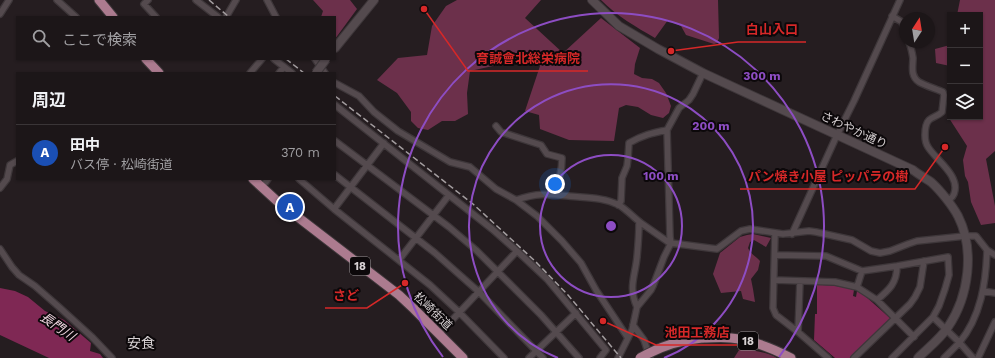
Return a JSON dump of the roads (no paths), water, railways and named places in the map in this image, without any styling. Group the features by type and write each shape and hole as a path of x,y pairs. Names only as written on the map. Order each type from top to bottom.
{"main road":[{"path":"100,0 112,16"},
{"path":"151,61 157,72"},
{"name":"松崎街道","path":"254,180 315,231 399,296 414,309 462,358"},
{"name":"18","path":"640,358 671,344 691,339 723,337 766,346 791,358"}],"street":[{"path":"0,14 2,8 9,0"},
{"path":"57,0 75,16"},
{"path":"148,0 144,4 155,16"},
{"path":"196,0 217,16"},
{"path":"227,16 236,0"},
{"path":"267,0 275,16"},
{"path":"336,47 374,0"},
{"name":"さわやか通り","path":"592,0 619,26 658,49 703,73 913,170 931,182 943,195 958,216 965,236 968,266 965,289 960,306 946,329 918,358"},
{"path":"792,234 900,0"},
{"path":"892,16 899,20"},
{"path":"911,48 913,60 912,73 920,83 943,92 944,96 942,112 929,120 925,129 925,139 928,147 954,180 954,195 948,201"},
{"path":"251,72 261,60"},
{"path":"275,60 291,72"},
{"path":"316,60 323,72"},
{"path":"317,72 325,60"},
{"path":"280,72 284,67"},
{"path":"618,358 633,325 637,307 651,290 664,257 671,244 668,130 679,108 694,94 703,73"},
{"path":"336,83 359,96 374,112 398,130 450,162 470,167 496,189 516,200 537,216 581,263 596,290 628,338"},
{"path":"336,106 492,229 517,251 546,279 606,350 600,358"},
{"path":"496,126 501,132 542,145 547,154 562,158 560,178 554,194"},
{"path":"618,205 621,201 622,178 627,166 628,143 646,135 668,130"},
{"path":"336,142 476,250 541,315 579,358"},
{"path":"334,209 384,143"},
{"path":"0,188 7,179 10,165 16,162"},
{"path":"336,176 435,253 479,292 543,358"},
{"path":"262,187 267,180"},
{"path":"299,180 430,285 460,312 504,358"},
{"path":"516,200 535,194 554,194 598,198 610,201 631,214 639,222 671,244 717,249 740,231 745,229 756,229 783,234 809,231 852,240 871,251 880,252 890,251 917,241 976,236 987,250 995,255"},
{"path":"399,260 449,195"},
{"path":"637,307 632,294 632,286 637,258 639,222"},
{"path":"775,233 773,308 775,313 828,358"},
{"path":"0,249 19,275 35,286 59,307 92,337 112,358"},
{"path":"944,358 959,342 975,317 983,291 987,250"},
{"path":"439,334 517,251"},
{"path":"775,255 826,256 862,271 948,257 949,275 939,306 933,317 892,358"},
{"path":"854,358 910,304 920,287 924,261"},
{"path":"877,300 892,286 896,276 897,266"},
{"path":"857,287 862,271"},
{"path":"774,280 835,282 857,287 877,300 914,337"},
{"path":"798,332 800,281"},
{"path":"983,291 995,293"},
{"path":"529,358 576,313"},
{"path":"933,317 973,358"},
{"path":"978,358 995,322"},
{"path":"633,325 644,340 650,358"}],"water":[{"path":"817,285 836,286 854,290 853,296 856,297 857,291 864,295 891,319 850,358 835,358 814,340 815,314 817,314"},
{"name":"長門川","path":"0,288 15,291 28,297 45,311 64,320 91,343 90,351 100,354 103,358 49,358 0,335"}],"railway":[{"path":"209,0 228,16"},
{"path":"287,60 303,72"},
{"path":"336,97 473,204 535,261 568,295 621,358"}],"place":[{"name":"育誠會北総栄病院","path":"424,9"},
{"name":"白山入口","path":"671,51"},
{"name":"パン焼き小屋 ピッパラの樹","path":"945,147"},
{"name":"田中","path":"290,207"},
{"name":"さど","path":"405,283"},
{"name":"池田工務店","path":"603,321"}],"district":[{"name":"安食","path":"141,343"}]}
